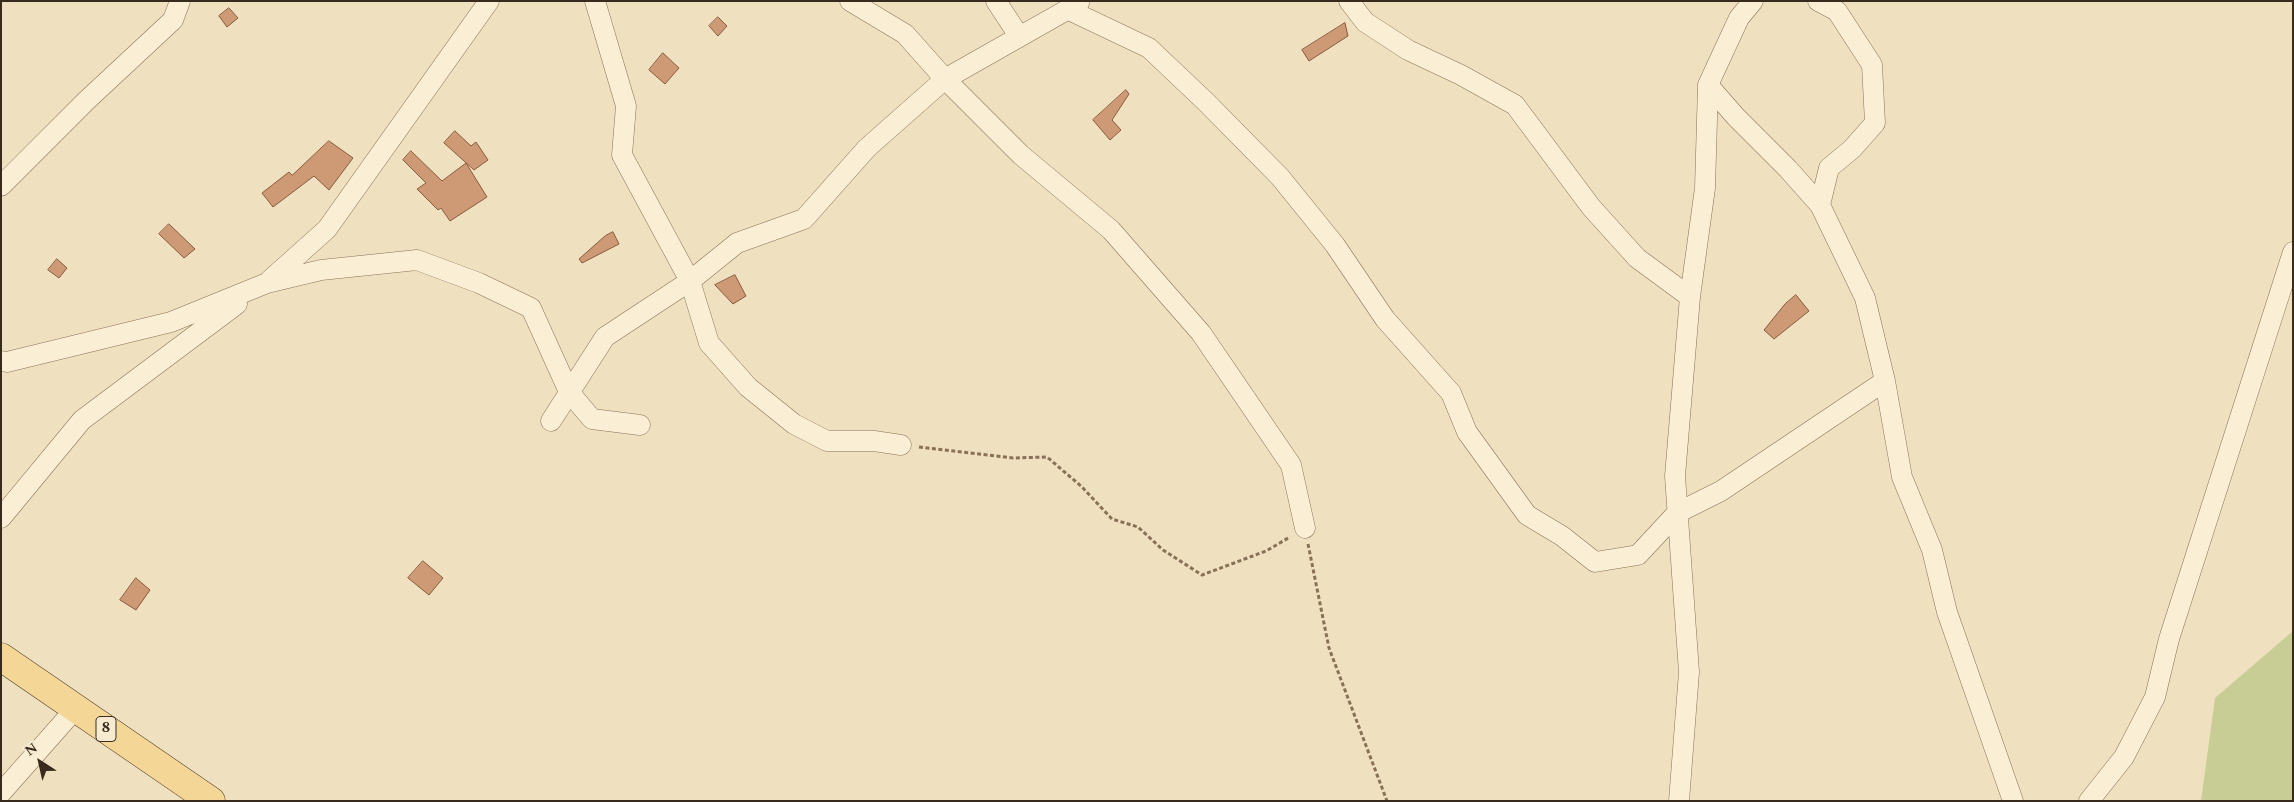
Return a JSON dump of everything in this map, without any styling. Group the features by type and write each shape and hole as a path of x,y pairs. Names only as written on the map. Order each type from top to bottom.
{"main road":[{"name":"8","path":"1,657 76,708 195,796"}],"street":[{"path":"1,186 73,114 173,20 180,1"},
{"path":"1,518 82,420 192,336 267,283 327,229 489,1"},
{"path":"595,1 626,106 622,155 690,281 709,343 748,387 794,424 827,441 874,441 901,445"},
{"path":"996,1 1019,36"},
{"path":"1349,1 1365,22 1408,50 1461,75 1515,105 1591,207 1624,244 1637,258 1690,297"},
{"path":"1679,801 1689,672 1675,476 1690,297 1705,188 1708,86 1739,18 1753,1"},
{"path":"1818,1 1837,11 1872,65 1875,123 1852,149 1830,168 1820,206"},
{"path":"853,2 905,34 946,79 1021,155 1111,230 1201,333 1291,465 1305,528"},
{"path":"551,421 605,337 690,281 737,242 804,219 867,148 946,79 1075,5 1150,48 1280,177 1335,245 1386,319 1451,394 1467,432 1527,515 1562,536 1594,562 1638,555 1677,513 1721,491 1885,381"},
{"path":"1708,86 1788,169 1820,206 1865,298 1885,381 1902,477 1932,550 1948,612 2013,801"},
{"path":"2089,801 2124,757 2155,697 2169,639 2293,252"},
{"path":"1,361 7,362 171,322 267,283 321,270 417,260 479,283 531,308 569,392 592,419 640,425"},
{"path":"1,793 76,708"}],"path":[{"path":"901,445 1012,458 1047,456 1081,486 1112,519 1138,527 1163,550 1202,575 1266,552 1305,528 1329,648 1387,801"}],"green space":[{"path":"2293,631 2293,801 2201,801 2215,698"}],"building":[{"path":"229,8 238,18 227,27 219,16"},
{"path":"718,17 727,26 718,36 709,26"},
{"path":"1345,23 1348,36 1309,61 1302,50"},
{"path":"663,53 679,68 665,84 649,70"},
{"path":"1126,90 1129,94 1112,120 1121,130 1110,140 1093,120"},
{"path":"455,131 471,146 476,142 488,160 474,170 444,143"},
{"path":"329,141 353,158 329,190 314,176 273,207 262,193 289,172 292,175"},
{"path":"411,151 442,181 466,163 487,197 450,221 441,208 438,210 417,189 426,183 403,160"},
{"path":"169,224 195,249 184,258 159,234"},
{"path":"613,232 619,244 582,263 579,259 605,236"},
{"path":"57,259 67,268 59,278 48,270"},
{"path":"735,275 746,296 733,304 715,285"},
{"path":"1796,295 1809,311 1774,339 1764,330 1785,304"},
{"path":"423,561 443,578 429,595 408,578"},
{"path":"136,578 150,590 136,610 120,600"}]}
